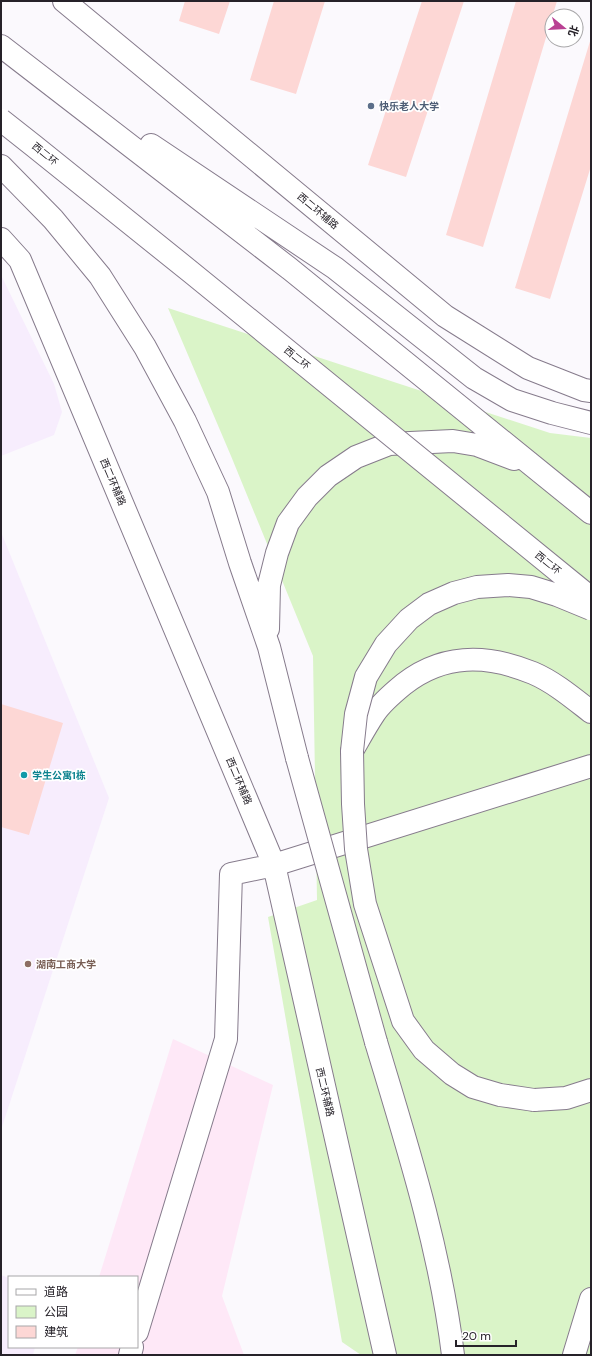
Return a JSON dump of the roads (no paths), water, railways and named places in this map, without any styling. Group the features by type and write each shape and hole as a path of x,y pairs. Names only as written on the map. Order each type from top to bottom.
{"main road":[{"name":"西二环辅路","path":"64,1 445,316 528,368 584,390 591,391"},
{"path":"1,46 336,268 474,378 512,400 552,413 591,423"},
{"path":"1,46 290,269 591,513"},
{"name":"西二环","path":"1,120 186,268 591,598"},
{"path":"1,166 53,220 100,276 144,347 185,421 218,492 240,563 269,647 297,758 376,1042 407,1144 432,1235 448,1317 453,1355"},
{"name":"西二环辅路","path":"1,239 20,260 274,865 385,1355"},
{"path":"269,647 269,585 277,554 288,523 307,497 328,476 356,457 389,444 453,441 477,445 510,457 545,476"},
{"path":"591,609 557,595 531,587 508,586 470,589 454,593 430,604 409,619 386,644 366,677 356,714 352,751 356,849 365,904 403,1021 424,1050 452,1074 473,1087 500,1095 534,1100 566,1098 591,1090"},
{"path":"352,751 374,714 394,692 415,676 433,667 448,662 467,659 485,659 501,662 534,674 554,685 591,712"},
{"path":"138,1329 226,1039 231,874 274,865 591,766"},
{"path":"574,1355 591,1299"}],"place":[{"name":"快乐老人大学","path":"371,106"},
{"name":"学生公寓1栋","path":"24,775"},
{"name":"湖南工商大学","path":"28,964"}]}
